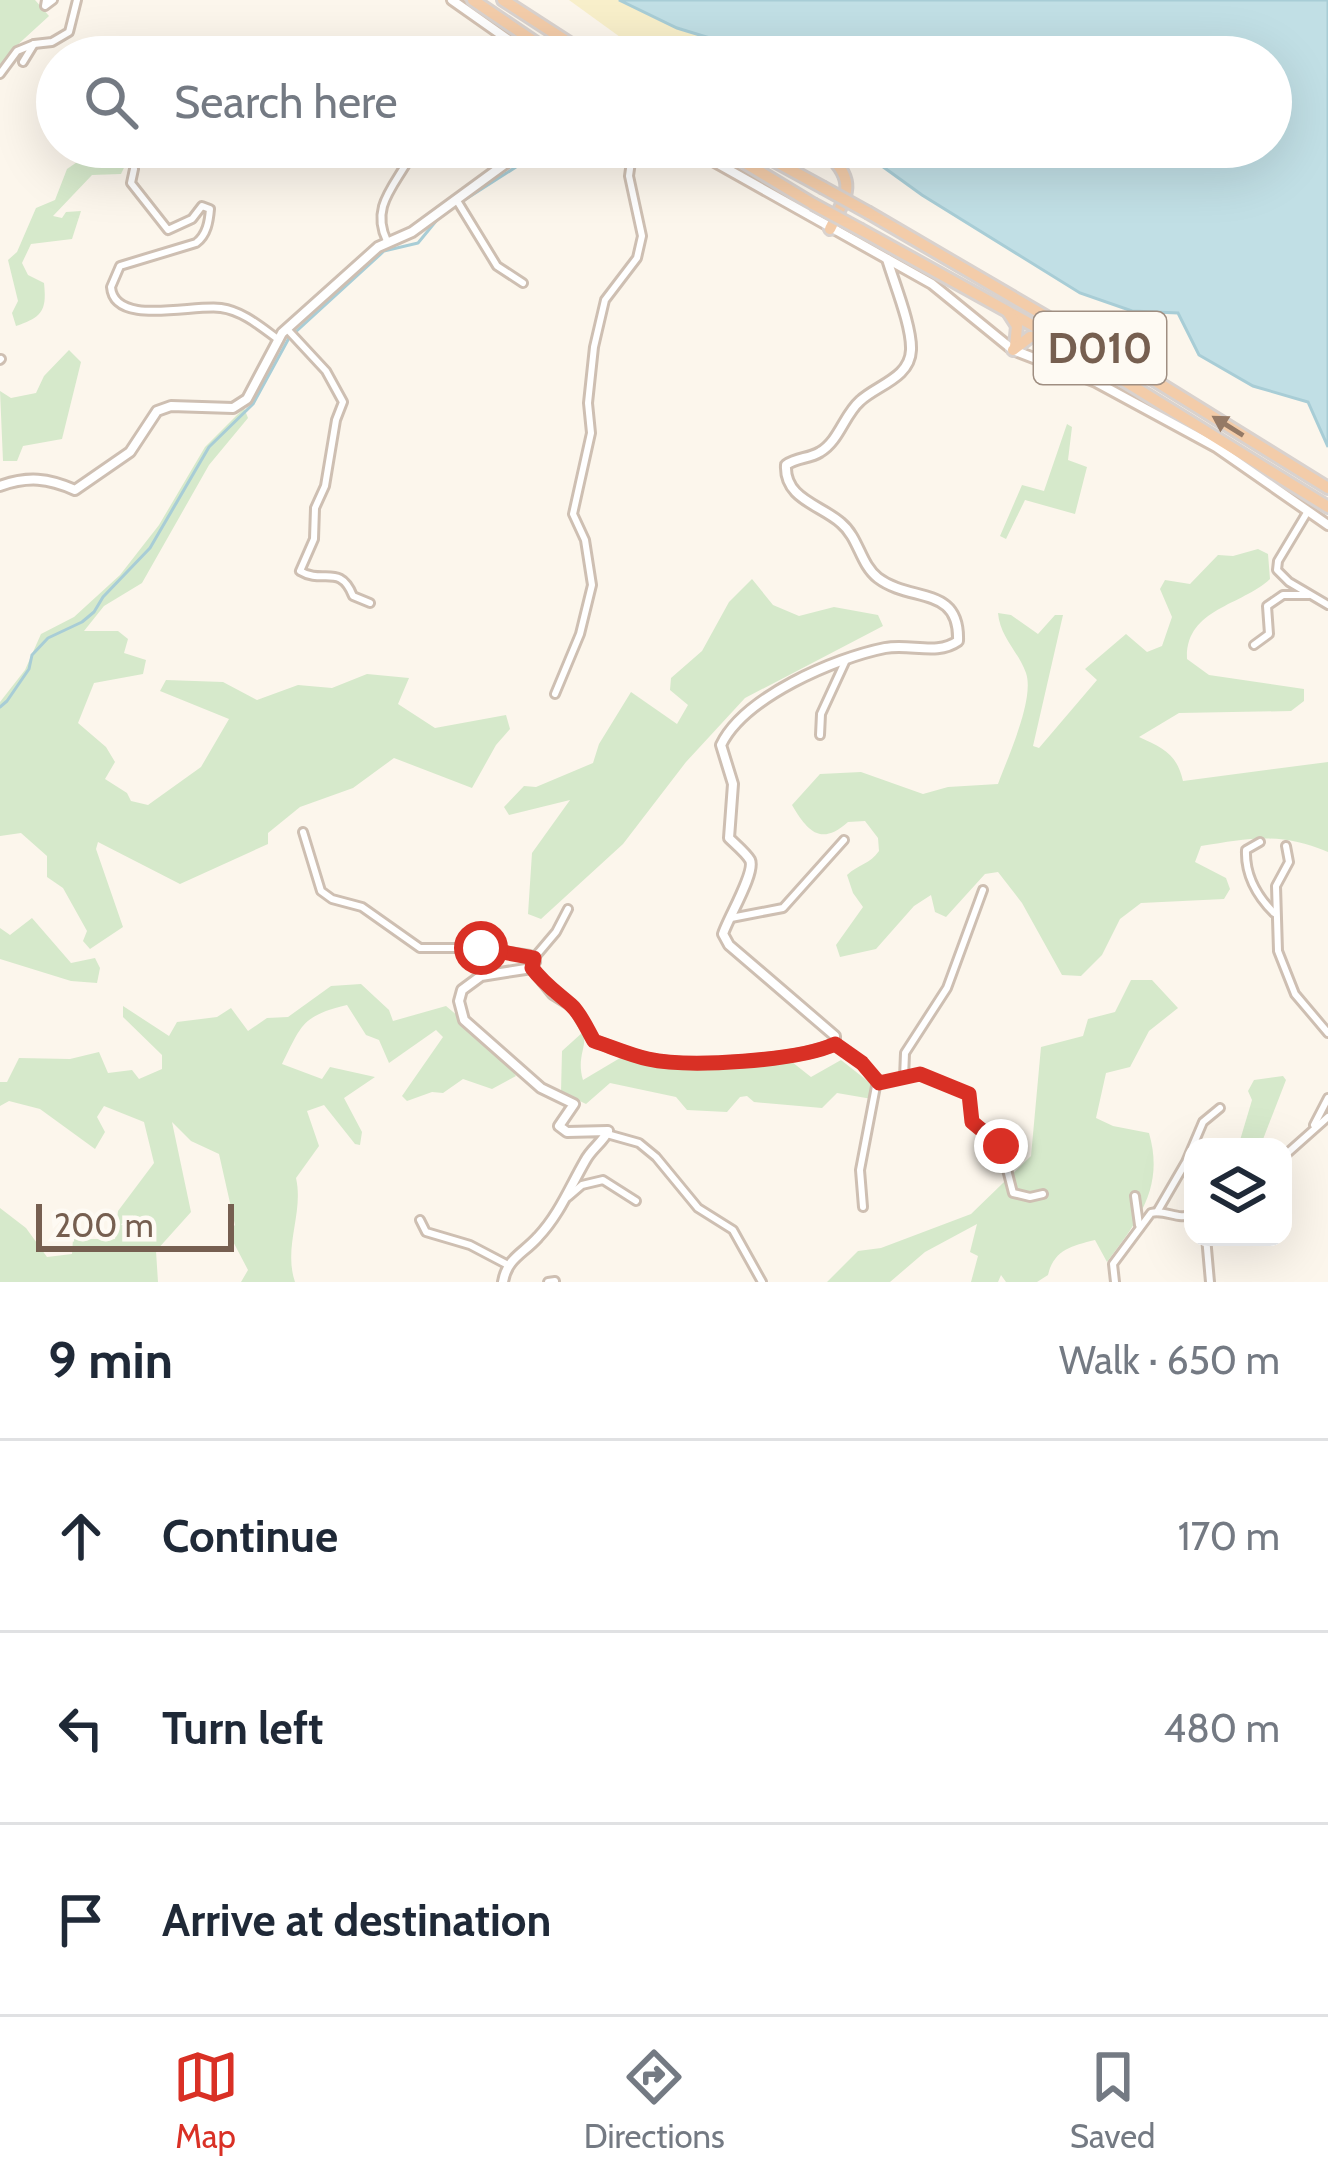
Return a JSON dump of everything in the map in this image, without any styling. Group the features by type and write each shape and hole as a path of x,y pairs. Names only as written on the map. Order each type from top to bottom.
{"highway":[{"path":"473,0 525,36"},
{"path":"503,0 559,36"},
{"name":"D010","path":"754,168 1052,336 1328,507"},
{"name":"D010","path":"787,168 1141,372 1328,488"},
{"path":"830,229 849,190 839,168"},
{"path":"1006,309 1017,326 1014,349"},
{"path":"1014,349 1035,335 1052,336"}],"street":[{"path":"63,36 70,32 77,0"},
{"path":"452,0 503,36"},
{"path":"23,62 34,44"},
{"path":"0,74 17,51 34,44"},
{"path":"387,242 379,212 404,168"},
{"path":"0,486 39,478 75,490 130,452 158,411 171,406 232,408 247,399 286,329 387,242 412,232 498,168"},
{"path":"555,694 580,634 592,585 585,540 574,514 591,433 588,403 594,347 605,300 637,258 642,236 630,168"},
{"path":"724,168 945,293 1014,349 1096,382 1216,448 1328,525"},
{"path":"134,169 130,183 136,195 168,230 192,219 202,206 210,208 209,221 196,243 120,266 111,287 116,303 122,308 165,312 223,308 247,317 279,340"},
{"path":"456,198 497,266 523,284"},
{"path":"835,1044 835,1036 729,945 723,934 752,869 751,861 729,838 733,784 721,745 730,725 790,683 885,648 938,650 958,641 958,624 950,608 938,599 911,594 878,579 853,535 838,520 797,496 785,475 786,465 794,459 818,454 831,443 852,408 897,377 908,363 912,347 887,259"},
{"path":"286,329 326,371 343,402 325,486 315,508 314,539 300,571 310,577 341,578 349,583 352,596 370,603"},
{"path":"1309,511 1277,561 1277,570 1288,582 1328,604"},
{"path":"1254,645 1270,634 1267,606 1292,593 1313,596"},
{"path":"820,735 820,714 845,662"},
{"path":"303,832 321,891 332,899 362,907 420,948 481,948 533,963 554,994 574,1007 594,1041 646,1059 681,1063 797,1055 835,1044"},
{"path":"728,919 783,908 844,840"},
{"path":"1260,842 1246,850 1245,859 1262,901 1274,913"},
{"path":"1286,846 1288,862 1276,886 1278,951 1295,994 1328,1034"},
{"path":"904,1078 904,1054 947,988 983,890"},
{"path":"568,909 533,963 481,976 462,990 459,1001 464,1019 541,1088 574,1104 559,1126 567,1132 608,1131 656,1157 698,1208 734,1230 762,1282"},
{"path":"835,1044 885,1084 920,1074 969,1094 972,1122 1001,1146 1013,1193 1043,1194"},
{"path":"863,1207 860,1171 877,1081"},
{"path":"1312,1129 1328,1098"},
{"path":"1115,1282 1113,1264 1139,1225 1157,1211 1203,1122 1220,1108"},
{"path":"1292,1148 1328,1117"},
{"path":"503,1282 508,1265 538,1238 565,1200 586,1158 608,1134"},
{"path":"565,1200 582,1185 603,1180 636,1201"},
{"path":"1135,1196 1139,1225"},
{"path":"1157,1211 1184,1216"},
{"path":"420,1220 426,1232 470,1245 508,1265"},
{"path":"1207,1246 1210,1282"}],"green space":[{"path":"0,0 35,0 49,16 0,66"},
{"path":"124,168 121,174 92,175 53,216 81,211 72,239 31,244 22,263 28,275 44,283 45,300 37,316 16,326 12,313 18,301 8,260 17,252 36,208 55,200 67,169"},
{"path":"69,350 81,362 62,439 23,446 17,461 3,461 0,391 11,398 36,393 44,376"},
{"path":"244,408 248,418 209,465 142,583 104,606 84,631 118,631 128,639 124,653 146,660 143,674 94,683 78,723 106,747 115,762 105,779 131,801 148,805 201,767 229,719 160,691 166,680 223,682 257,700 298,685 332,688 367,674 409,678 398,704 435,728 506,715 510,729 472,788 394,758 353,788 300,807 268,833 268,844 180,884 98,842 96,849 123,927 90,949 83,941 87,931 63,888 47,877 47,856 21,833 0,836 0,702 25,670 41,634 74,617 120,575 159,525 205,447"},
{"path":"1067,424 1072,427 1068,460 1087,467 1075,514 1025,500 1006,539 1000,536 1022,485 1044,491"},
{"path":"1258,549 1268,554 1270,579 1205,619 1189,642 1187,659 1209,675 1304,689 1304,701 1291,711 1179,713 1139,737 1168,753 1183,781 1328,762 1328,852 1265,838 1201,846 1195,862 1226,878 1230,889 1224,899 1141,903 1120,919 1102,955 1081,976 1062,975 1022,903 998,872 985,874 946,917 935,912 931,895 914,906 876,949 840,957 836,945 863,907 847,875 876,855 878,838 865,821 848,822 830,833 810,829 792,805 820,774 861,772 923,794 948,787 998,784 1019,729 1028,684 998,613 1011,615 1038,634 1055,615 1063,615 1033,746 1039,748 1097,680 1085,669 1126,634 1147,652 1162,646 1172,617 1160,589 1165,580 1190,584 1218,555"},
{"path":"752,579 773,605 799,616 834,607 878,615 883,626 745,698 686,762 623,844 541,919 528,914 532,853 570,800 509,815 504,807 524,786 536,787 593,763 599,744 631,692 677,724 688,705 670,690 671,678 702,651 729,602"},
{"path":"32,918 71,963 95,958 100,968 97,983 71,981 0,959 0,928 10,935"},
{"path":"1131,980 1152,980 1178,1008 1149,1031 1130,1067 1106,1073 1096,1118 1149,1133 1153,1153 1145,1203 1107,1262 1095,1240 1065,1250 1048,1275 1037,1282 1006,1282 1001,1275 998,1282 971,1282 978,1256 970,1252 977,1224 925,1252 890,1282 827,1282 858,1251 881,1248 971,1214 1031,1156 1041,1047 1083,1036 1088,1019 1115,1012"},
{"path":"361,984 389,1010 393,1021 446,1006 495,1047 516,1076 492,1089 463,1079 443,1093 407,1101 402,1096 443,1037 436,1030 389,1063 379,1040 366,1035 347,1005 305,1024 282,1064 322,1079 330,1067 375,1077 344,1098 362,1132 360,1145 324,1105 307,1111 319,1146 296,1178 298,1204 291,1256 295,1282 241,1282 248,1270 228,1232 235,1225 219,1154 191,1141 172,1122 191,1212 156,1251 158,1282 0,1282 0,1208 26,1228 47,1257 72,1254 73,1239 115,1239 118,1211 154,1163 144,1122 104,1106 97,1117 105,1132 95,1149 40,1109 9,1101 0,1106 0,1082 7,1082 19,1058 70,1059 99,1052 108,1073 132,1070 139,1079 162,1069 162,1055 123,1017 123,1006 169,1036 177,1022 217,1017 231,1008 248,1031 267,1018 288,1017 331,986"},
{"path":"583,1032 583,1080 620,1058 674,1067 792,1062 811,1077 841,1060 874,1086 872,1099 837,1093 822,1108 754,1102 747,1096 727,1112 687,1110 676,1097 610,1083 586,1104 561,1092 562,1051"},
{"path":"1283,1076 1286,1080 1263,1138 1241,1138 1252,1100 1248,1091 1254,1080"}],"sand":[{"path":"569,0 619,0 704,36 619,36"}],"water":[{"path":"619,0 1328,0 1328,447 1308,402 1253,386 1199,355 1178,313 1132,311 1080,293 885,168 1292,168 1292,36 703,36"}],"waterway":[{"path":"0,707 48,638 94,612 150,548 209,447 253,404 289,338 384,251 418,243 441,215 514,168"}],"route":[{"path":"481,948 534,958 532,968 554,994 574,1007 594,1041 646,1059 681,1063 797,1055 835,1044 850,1052 879,1083 920,1074 969,1094 972,1122 1001,1146"}]}
